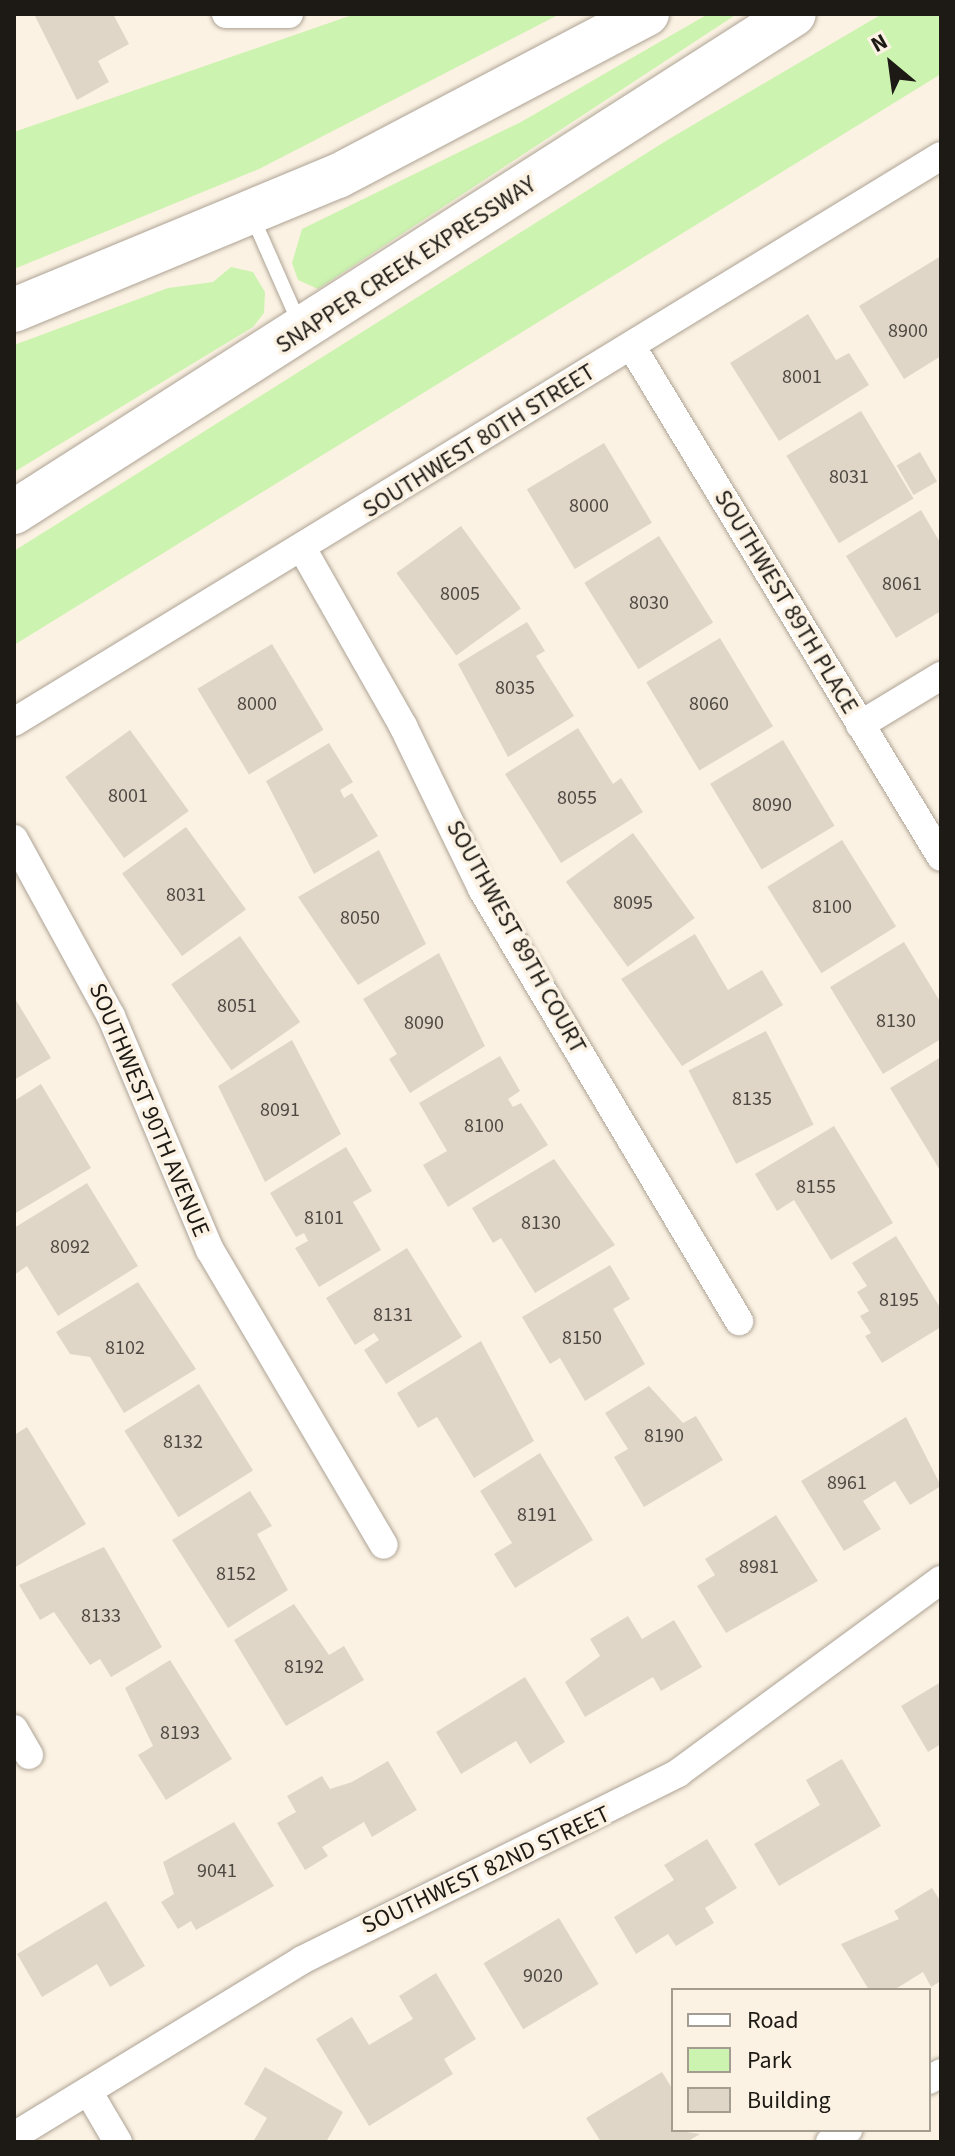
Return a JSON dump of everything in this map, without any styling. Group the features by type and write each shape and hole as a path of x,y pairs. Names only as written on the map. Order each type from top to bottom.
{"highway":[{"path":"14,310 252,216 466,114 647,14"},
{"name":"SNAPPER CREEK EXPRESSWAY","path":"14,512 303,331 794,14"}],"street":[{"path":"233,16 289,14"},
{"name":"SOUTHWEST 80TH STREET","path":"14,722 941,156"},
{"name":"SOUTHWEST 89TH PLACE","path":"632,347 941,857"},
{"name":"SOUTHWEST 89TH COURT","path":"302,548 403,726 482,889 739,1321"},
{"path":"860,725 941,676"},
{"name":"SOUTHWEST 90TH AVENUE","path":"14,839 111,1016 210,1250 384,1545"},
{"name":"SOUTHWEST 82ND STREET","path":"14,2136 351,1934 657,1786 794,1693 941,1580"},
{"path":"14,1729 29,1755"},
{"path":"88,2091 118,2142"}],"lane":[{"path":"252,216 303,331"}],"green space":[{"path":"355,14 560,14 259,169 14,269 14,132"},
{"path":"708,14 737,14 318,289 298,280 292,263 302,229 521,122"},
{"path":"882,14 941,14 941,74 14,645 14,551 669,139"},
{"path":"231,267 253,272 265,292 264,313 253,327 14,472 14,345 168,288 213,282"}],"building":[{"path":"34,14 113,14 129,44 98,61 109,82 77,100"},
{"path":"941,256 941,356 904,379 859,306"},
{"path":"808,314 836,360 849,353 869,385 779,441 730,363"},
{"path":"861,411 914,498 839,543 786,456"},
{"path":"604,443 652,523 575,569 527,489"},
{"path":"920,452 937,481 914,495 897,466"},
{"path":"921,510 941,544 941,611 896,638 846,556"},
{"path":"461,526 521,609 456,656 396,573"},
{"path":"659,536 713,623 638,669 584,583"},
{"path":"527,622 545,651 536,656 574,716 508,757 458,664"},
{"path":"720,638 773,726 699,771 646,682"},
{"path":"272,644 324,730 249,775 197,689"},
{"path":"578,728 613,784 621,778 643,812 561,863 505,774"},
{"path":"130,730 189,811 124,858 65,777"},
{"path":"783,740 835,826 762,869 710,784"},
{"path":"329,743 353,782 340,790 344,798 352,793 378,836 314,874 266,781"},
{"path":"186,827 246,910 182,956 122,873"},
{"path":"633,833 695,918 628,967 566,882"},
{"path":"842,840 896,927 821,973 767,887"},
{"path":"379,850 426,944 358,985 298,897"},
{"path":"695,934 728,990 762,970 783,1005 682,1066 621,979"},
{"path":"240,936 300,1022 231,1070 171,984"},
{"path":"904,942 941,1003 941,1039 883,1074 830,987"},
{"path":"439,953 485,1046 410,1093 389,1059 397,1054 363,999"},
{"path":"14,997 51,1058 14,1080"},
{"path":"766,1031 814,1125 736,1164 688,1070"},
{"path":"292,1040 341,1134 265,1182 218,1086"},
{"path":"500,1056 520,1091 508,1099 513,1107 521,1103 548,1145 448,1207 423,1165 447,1151 419,1103"},
{"path":"941,1057 941,1172 890,1088"},
{"path":"41,1084 91,1168 14,1214 14,1101"},
{"path":"834,1126 893,1223 831,1260 794,1200 777,1211 755,1174"},
{"path":"346,1147 372,1191 353,1202 381,1250 319,1287 295,1248 308,1241 304,1233 296,1237 270,1193"},
{"path":"554,1159 615,1245 535,1293 501,1238 493,1243 472,1208"},
{"path":"87,1183 138,1266 58,1316 27,1266 14,1275 14,1228"},
{"path":"896,1236 941,1309 941,1327 882,1363 865,1336 871,1333 860,1316 869,1311 857,1292 867,1286 852,1263"},
{"path":"407,1248 462,1337 386,1384 364,1350 379,1340 374,1333 355,1345 326,1298"},
{"path":"610,1265 630,1299 613,1309 645,1364 585,1401 560,1358 550,1364 522,1317"},
{"path":"138,1282 196,1369 124,1413 90,1357 70,1354 56,1332"},
{"path":"481,1341 534,1441 474,1478 437,1417 418,1428 397,1393"},
{"path":"199,1384 253,1471 178,1517 124,1431"},
{"path":"649,1386 683,1423 696,1416 723,1460 644,1507 614,1457 628,1449 605,1413"},
{"path":"906,1417 941,1486 910,1505 895,1481 863,1501 881,1529 844,1551 801,1481"},
{"path":"27,1427 86,1524 14,1568 14,1435"},
{"path":"540,1453 593,1540 515,1588 494,1554 512,1543 480,1491"},
{"path":"250,1491 272,1526 257,1534 288,1590 228,1628 172,1540"},
{"path":"776,1515 818,1581 726,1633 697,1586 715,1575 705,1559"},
{"path":"104,1547 162,1647 111,1677 100,1659 90,1665 54,1612 40,1620 19,1585"},
{"path":"294,1604 329,1655 344,1646 364,1680 286,1726 234,1640"},
{"path":"628,1616 642,1639 674,1620 702,1667 661,1691 653,1677 585,1717 565,1682 600,1656 590,1639"},
{"path":"170,1660 232,1759 166,1800 138,1755 153,1746 125,1688"},
{"path":"525,1677 565,1742 530,1764 516,1741 461,1774 436,1732"},
{"path":"941,1682 941,1744 928,1752 901,1706"},
{"path":"842,1759 881,1826 779,1886 754,1844 820,1805 806,1780"},
{"path":"388,1761 417,1810 372,1837 364,1822 322,1847 328,1856 305,1870 277,1823 296,1812 287,1796 322,1776 330,1789 352,1782"},
{"path":"234,1822 274,1886 196,1930 191,1921 178,1929 161,1902 174,1894 163,1862"},
{"path":"707,1839 737,1888 705,1908 714,1923 676,1946 668,1934 636,1954 614,1917 674,1880 664,1865"},
{"path":"932,1888 941,1902 941,1981 931,1987 923,1972 897,1988 868,1988 841,1944 899,1919 894,1911"},
{"path":"106,1901 145,1966 110,1987 97,1964 42,1997 17,1954"},
{"path":"559,1918 599,1984 523,2029 484,1963"},
{"path":"436,1973 476,2039 444,2059 453,2074 369,2126 316,2039 352,2017 369,2045 413,2019 399,1996"},
{"path":"265,2067 343,2112 326,2142 253,2142 267,2118 244,2104"},
{"path":"662,2072 671,2087 671,2132 700,2134 687,2142 601,2142 586,2118"}]}
